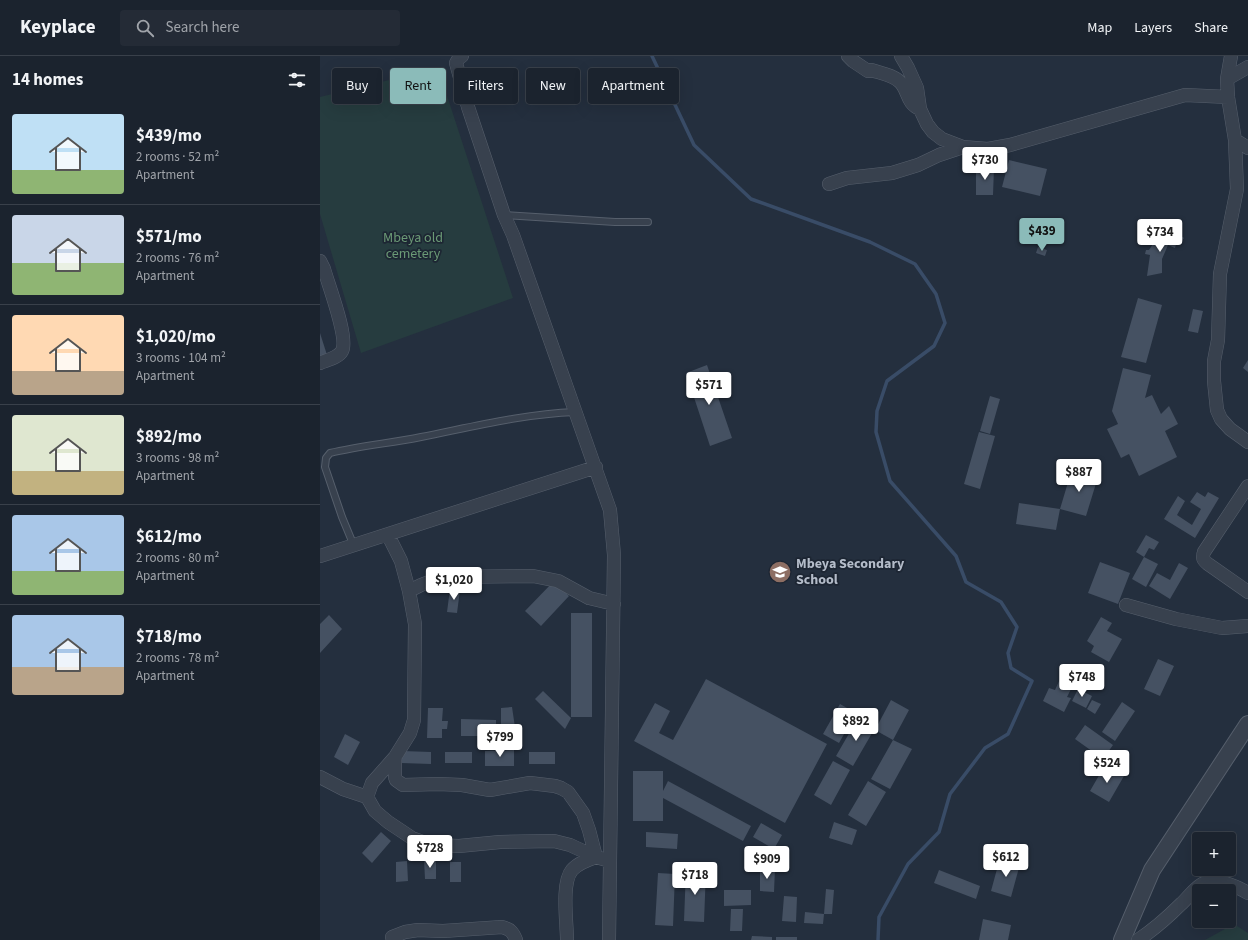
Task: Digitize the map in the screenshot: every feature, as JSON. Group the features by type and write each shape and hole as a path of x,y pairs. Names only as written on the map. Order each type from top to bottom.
{"street":[{"path":"848,56 868,71 871,70 893,77 900,82 912,104 920,108"},
{"path":"901,56 917,88 920,108 927,124 933,132 942,139 964,147 988,149 1010,145 1185,95 1228,97"},
{"path":"1231,56 1227,80 1228,97 1235,140 1237,189 1220,274 1218,340 1214,361 1214,381 1217,410 1221,419 1248,442"},
{"path":"458,57 456,63 468,107 504,215 514,235 610,510 614,555 610,940"},
{"path":"1227,80 1248,67"},
{"path":"1235,140 1248,148"},
{"path":"829,184 847,178 898,171 964,147"},
{"path":"320,261 324,269 343,331 342,351 338,356 320,363"},
{"path":"320,556 596,467"},
{"path":"1248,486 1202,557 1208,564 1248,592"},
{"path":"367,797 372,783 395,757 410,733 414,720 415,624 410,591 400,561 388,535"},
{"path":"410,591 442,577 533,576 558,581 589,598 614,604"},
{"path":"1126,605 1170,617 1222,628 1248,626"},
{"path":"1122,940 1152,870 1248,724"},
{"path":"395,757 394,777 404,785 462,785 490,790 530,783 562,788 568,792 583,813 596,857"},
{"path":"320,777 343,789 367,797 375,811 388,822 412,838 431,845 459,846 500,842 554,841 570,845 596,857 610,861"},
{"path":"567,940 565,892 568,876 576,866 596,857"},
{"path":"1138,940 1181,904 1202,883 1218,881 1234,885 1248,893"},
{"path":"392,936 418,930 443,931 502,927 509,929 514,934 516,940"}],"lane":[{"path":"504,215 615,222 648,222"},
{"path":"354,546 342,517 325,467 326,458 330,453 527,417 551,413 575,412"}],"green space":[{"name":"Mbeya old cemetery","path":"390,80 390,104 446,104 446,93 513,298 361,353 320,214 320,97 332,94 332,104 382,104 382,82"},
{"path":"1236,925 1248,933 1248,940 1205,940 1227,928 1236,928"}],"building":[{"path":"1009,160 1047,169 1040,196 1002,187"},
{"path":"976,168 994,168 993,195 976,195"},
{"path":"1177,233 1184,238 1180,243 1177,241 1175,248 1168,245 1162,259 1162,273 1147,276 1150,255 1145,254 1146,250 1149,250 1158,236 1165,241 1168,235 1173,238"},
{"path":"1038,247 1047,250 1045,256 1036,253"},
{"path":"1138,298 1162,305 1146,363 1121,357"},
{"path":"1193,309 1203,311 1198,333 1188,331"},
{"path":"320,333 327,355 320,357"},
{"path":"1248,360 1248,372 1243,368"},
{"path":"707,365 732,438 710,446 686,373"},
{"path":"1123,368 1151,375 1145,398 1152,395 1161,414 1169,406 1178,424 1165,431 1177,457 1139,476 1129,454 1121,458 1107,429 1118,424 1112,411"},
{"path":"990,396 1000,399 990,434 980,431"},
{"path":"979,432 995,436 980,489 964,484"},
{"path":"1072,469 1098,477 1086,516 1060,509"},
{"path":"1197,492 1205,497 1208,492 1219,498 1195,538 1164,519 1178,496 1185,501 1177,515 1192,525 1201,509 1190,502"},
{"path":"1019,503 1060,509 1056,530 1016,524"},
{"path":"1146,535 1159,542 1154,550 1149,548 1144,557 1136,552"},
{"path":"1144,557 1158,564 1146,587 1132,579"},
{"path":"1100,562 1130,573 1118,604 1088,593"},
{"path":"1179,563 1188,568 1170,599 1149,586 1157,573 1170,580"},
{"path":"554,581 569,596 541,626 525,611"},
{"path":"450,589 460,590 457,613 447,612"},
{"path":"571,613 592,613 592,717 571,717"},
{"path":"329,615 342,629 320,653 320,624"},
{"path":"1101,617 1112,623 1107,631 1122,639 1109,662 1091,652 1094,646 1087,641"},
{"path":"1158,659 1174,666 1160,696 1144,689"},
{"path":"706,679 827,744 785,823 634,741 655,703 670,711 659,733 673,740"},
{"path":"1060,679 1073,685 1067,697 1071,698 1064,712 1043,701 1049,688 1055,690"},
{"path":"1078,689 1092,696 1086,708 1072,701"},
{"path":"543,691 571,718 565,729 535,699"},
{"path":"891,700 909,710 893,740 875,730"},
{"path":"1092,700 1101,704 1095,714 1087,709"},
{"path":"1122,702 1135,711 1115,741 1102,732"},
{"path":"840,704 856,713 839,743 823,734"},
{"path":"512,707 517,741 501,741 501,708"},
{"path":"428,708 443,708 442,721 448,721 447,729 442,729 442,738 427,738"},
{"path":"858,718 875,728 853,766 836,756"},
{"path":"461,719 496,720 496,736 461,736"},
{"path":"1085,725 1113,745 1103,759 1075,739"},
{"path":"345,734 360,742 348,765 334,757"},
{"path":"893,740 912,749 890,789 871,779"},
{"path":"514,750 514,766 485,766 485,751"},
{"path":"402,751 431,752 431,764 401,763"},
{"path":"445,752 472,752 472,763 445,763"},
{"path":"529,752 555,752 555,764 529,764"},
{"path":"833,761 850,770 831,805 814,795"},
{"path":"1105,765 1124,776 1109,802 1090,791"},
{"path":"633,771 663,771 663,791 668,781 751,826 743,841 663,798 663,821 633,821"},
{"path":"868,781 886,792 866,826 848,815"},
{"path":"834,822 857,830 852,845 829,838"},
{"path":"761,823 782,835 774,849 753,837"},
{"path":"381,832 391,841 372,863 362,853"},
{"path":"646,832 678,834 677,849 646,847"},
{"path":"1000,858 1020,864 1011,897 991,891"},
{"path":"424,859 436,859 436,879 425,879"},
{"path":"407,861 408,881 396,882 396,862"},
{"path":"450,862 461,862 461,882 450,882"},
{"path":"760,868 775,868 774,892 760,891"},
{"path":"686,869 706,870 704,922 684,921"},
{"path":"939,870 980,886 976,899 934,883"},
{"path":"658,873 675,874 673,926 655,925"},
{"path":"826,889 834,890 832,914 824,914"},
{"path":"724,890 751,890 751,905 724,906"},
{"path":"784,896 797,897 796,922 782,921"},
{"path":"731,909 743,909 742,931 730,931"},
{"path":"805,912 824,914 823,924 804,923"},
{"path":"983,919 1011,925 1008,940 979,940"},
{"path":"752,936 772,937 772,940 751,940"},
{"path":"776,937 797,937 797,940 776,940"}],"waterway":[{"path":"652,56 694,145 751,199 870,242 915,264 936,294 945,323 934,346 887,381 877,411 876,432 890,481 956,556 966,582 1001,602 1017,627 1008,653 1011,668 1032,681 1008,734 985,748 950,794 939,832 908,864 879,917 878,940"}],"place":[{"name":"Mbeya Secondary School","path":"780,572"}]}
